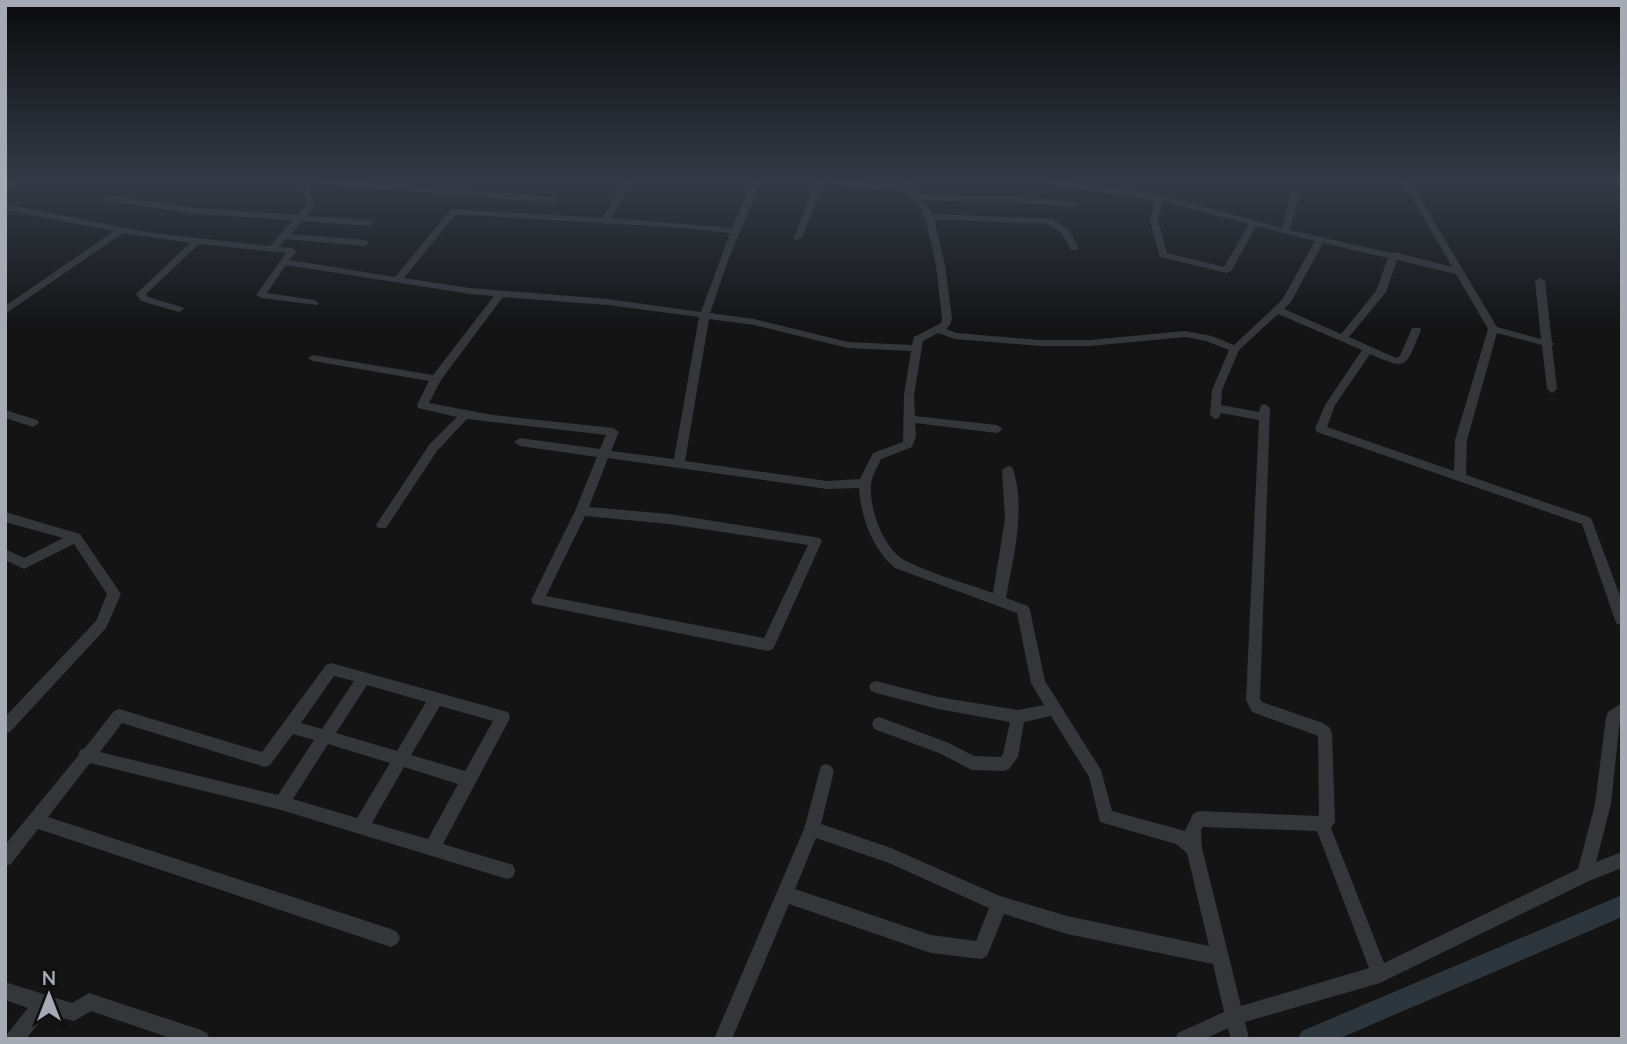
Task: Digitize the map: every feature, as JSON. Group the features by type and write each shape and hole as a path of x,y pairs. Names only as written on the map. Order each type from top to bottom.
{"street":[{"path":"5,311 121,231"},
{"path":"127,231 292,251 261,295 314,303"},
{"path":"272,249 289,231"},
{"path":"397,280 438,231"},
{"path":"679,463 704,317 735,231 732,231"},
{"path":"798,238 801,231"},
{"path":"932,231 939,254 947,319 945,325 920,337 909,395 908,444 877,456 865,483 867,508 891,559 1023,610 1038,683 1078,742 1096,775 1106,817 1180,836 1194,848"},
{"path":"1065,231 1074,248"},
{"path":"1157,231 1163,255 1227,270 1250,231"},
{"path":"1289,231 1460,272"},
{"path":"1436,231 1493,329 1549,344"},
{"path":"284,236 365,243"},
{"path":"1237,1031 1194,848 1193,829 1199,819 1322,824 1327,822 1325,733 1318,728 1257,707 1253,700 1265,412 1215,412 1217,390 1235,349 1286,302 1321,239"},
{"path":"178,309 144,299 141,294 197,241"},
{"path":"1342,339 1381,292 1394,255"},
{"path":"283,262 397,280 501,293 608,302 754,322 848,345 916,348"},
{"path":"1540,281 1552,389"},
{"path":"501,293 436,379 422,405 463,417 564,424 613,432 581,511 538,600 768,645 816,541 669,519 581,511"},
{"path":"1277,310 1397,362 1404,358 1416,330"},
{"path":"938,329 955,336 1040,343 1090,343 1185,334 1208,338 1235,349"},
{"path":"1460,477 1461,440 1493,329"},
{"path":"1367,350 1330,405 1321,429 1587,521 1622,620"},
{"path":"313,358 436,379"},
{"path":"5,414 33,423"},
{"path":"382,525 433,448 463,417"},
{"path":"910,419 997,429"},
{"path":"520,442 827,485 865,483"},
{"path":"999,599 1012,531 1012,490 1008,470"},
{"path":"5,517 76,537 114,594 101,624 5,727"},
{"path":"5,554 24,564 76,537"},
{"path":"5,858 119,716 265,760 331,669 503,717 431,849"},
{"path":"281,803 363,679"},
{"path":"876,687 938,703 1018,717 1054,709"},
{"path":"360,828 436,699"},
{"path":"1585,874 1603,804 1613,718 1622,709"},
{"path":"879,724 944,748 972,763 1004,764 1010,757 1018,717"},
{"path":"289,726 470,780"},
{"path":"85,755 281,803 507,871"},
{"path":"723,1039 811,829 825,771"},
{"path":"35,820 391,938"},
{"path":"1322,824 1380,974"},
{"path":"811,829 891,856 999,904 1067,925 1219,957"},
{"path":"1184,1039 1237,1031 1380,974 1585,874 1622,860"},
{"path":"785,894 931,944 981,950 999,904"},
{"path":"5,991 74,1012 89,1002 201,1039"},
{"path":"14,1039 43,1004"}],"waterway":[{"path":"1310,1039 1622,906"}]}
